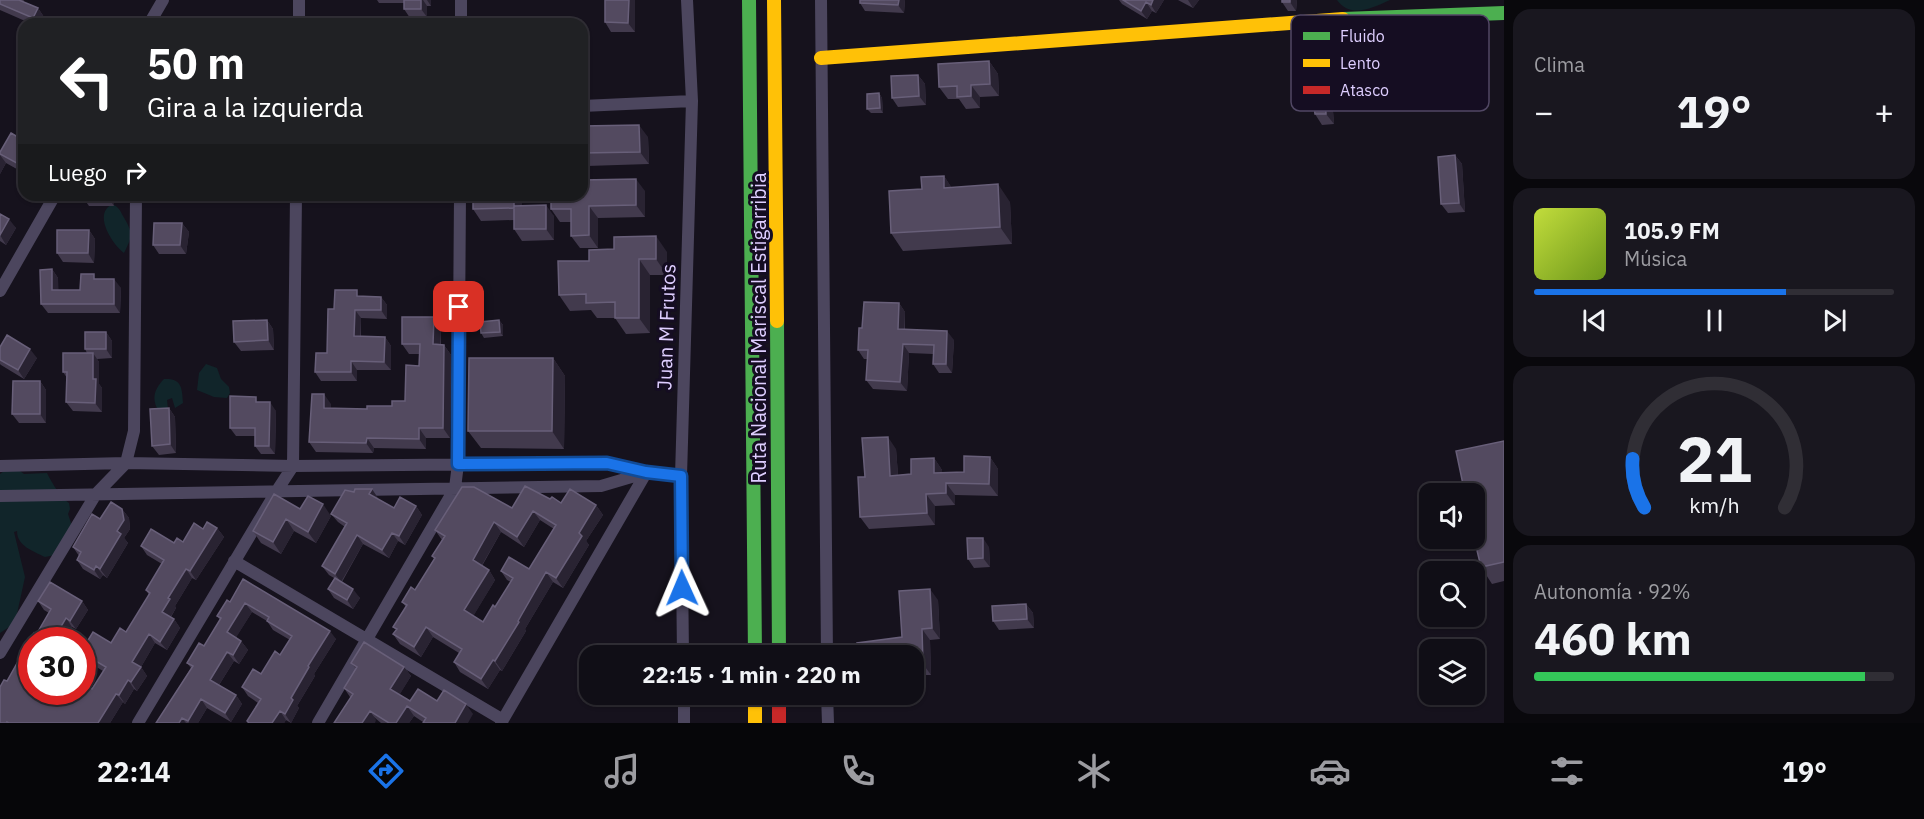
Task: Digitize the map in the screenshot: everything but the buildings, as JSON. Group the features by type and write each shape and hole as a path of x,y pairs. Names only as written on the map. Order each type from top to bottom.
{"main road":[{"name":"Ruta Nacional Mariscal Estigarribia","path":"748,0 755,645"},
{"name":"Ruta Nacional Mariscal Estigarribia","path":"774,0 779,645"},
{"path":"1475,15 1504,14"},
{"path":"821,58 1291,23"},
{"path":"755,705 755,723"},
{"path":"779,705 779,723"}],"street":[{"path":"152,18 163,0"},
{"path":"299,0 299,18"},
{"path":"461,0 461,18"},
{"name":"Juan M Frutos","path":"683,645 681,476 692,101 687,0"},
{"path":"821,0 827,645"},
{"path":"588,106 692,101"},
{"path":"0,291 52,201"},
{"path":"0,653 96,494 126,463 134,431 136,201"},
{"path":"138,723 293,466 296,201"},
{"path":"318,723 454,488 458,464 460,201"},
{"path":"0,466 126,463 293,466 607,463 646,472 681,476"},
{"path":"0,496 601,486 646,472"},
{"path":"234,561 502,722 646,472"},
{"path":"684,705 684,723"},
{"path":"827,705 828,723"}],"green space":[{"path":"1337,0 1390,0 1369,9 1355,10 1343,6"},
{"path":"113,204 120,211 130,230 129,242 124,253 114,243 104,221 107,208"},
{"path":"206,364 217,368 221,379 229,387 230,393 227,398 214,397 197,390 199,373"},
{"path":"164,379 178,382 183,403 175,408 172,398 167,400 168,409 159,411 155,403 155,395"},
{"path":"16,468 24,474 47,473 59,494 69,503 68,514 72,526 55,555 45,557 26,547 20,541 17,531 14,532 25,577 15,623 0,633 0,474"}],"traffic: fast":[{"path":"749,0 755,645"},
{"path":"1450,15 1504,13"},
{"path":"777,321 779,645"}],"traffic: slow":[{"path":"774,0 777,321"},
{"path":"821,58 1291,23"},
{"path":"755,705 755,723"}],"traffic: jam":[{"path":"779,705 779,723"}],"route":[{"path":"459,307 458,464 607,463 646,472 681,476 682,588"}]}
